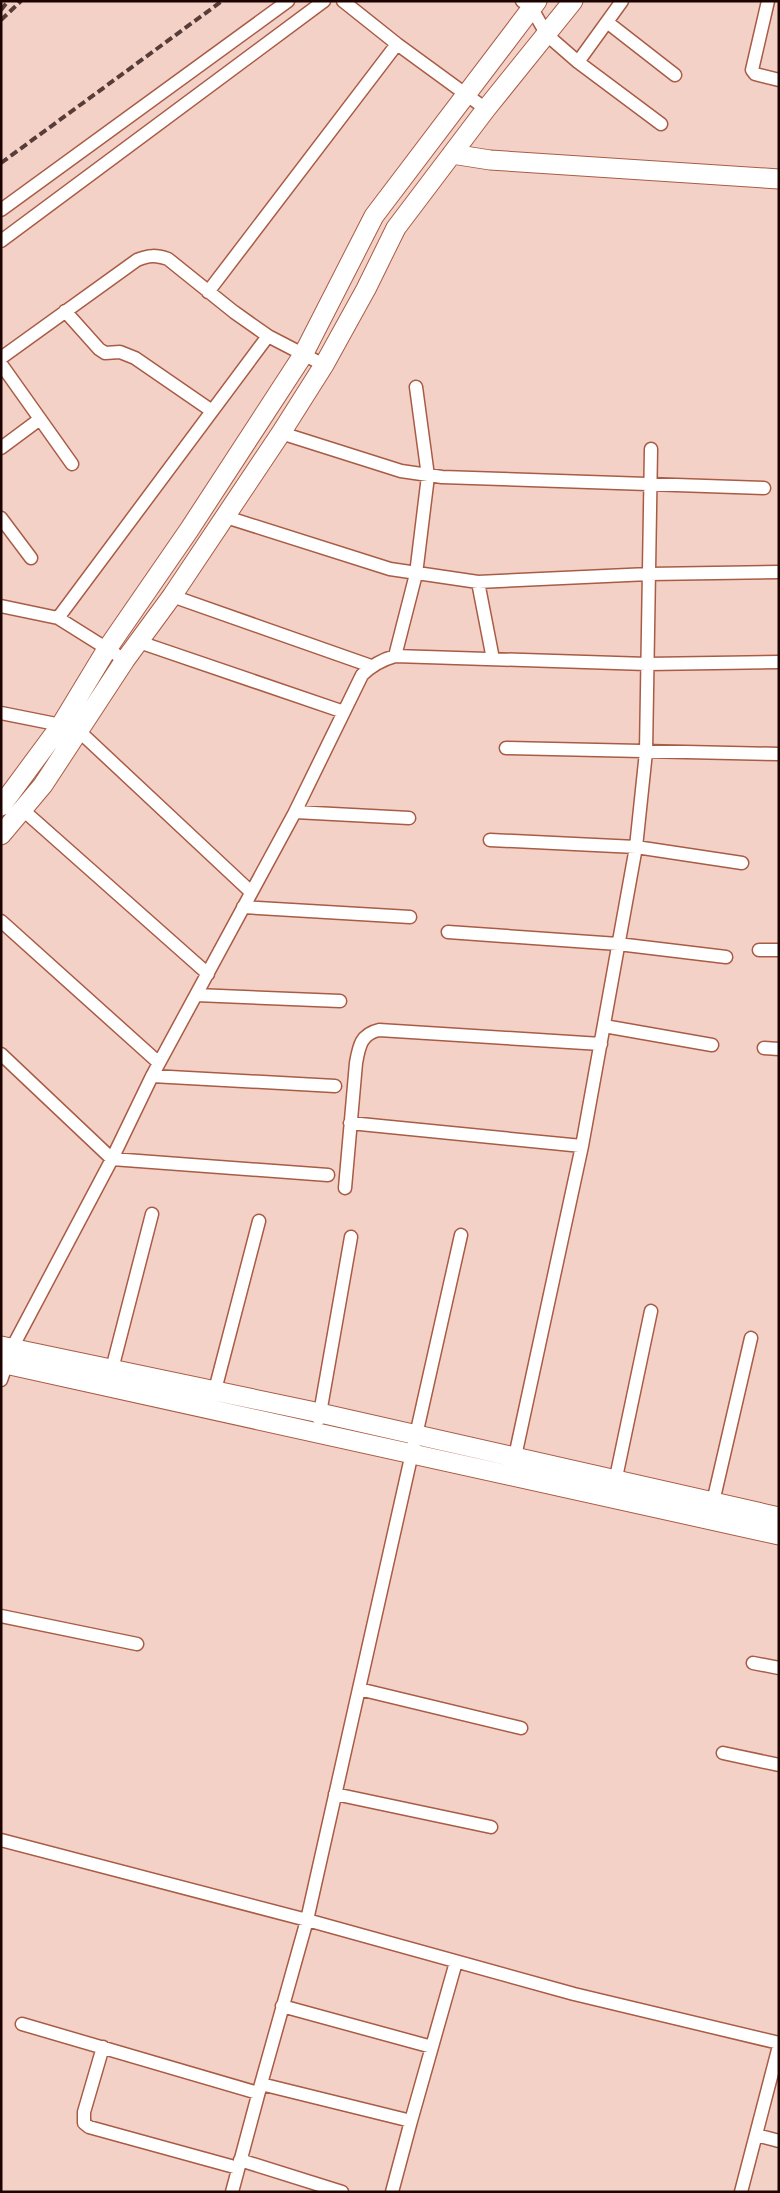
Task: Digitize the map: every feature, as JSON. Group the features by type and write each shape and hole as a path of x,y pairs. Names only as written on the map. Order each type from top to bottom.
{"street":[{"path":"1,210 288,1"},
{"path":"1,241 324,1"},
{"path":"344,1 398,44 486,109"},
{"path":"1,835 43,785 80,732 125,660 172,596 281,433 324,365 366,289 396,228 486,109 573,1"},
{"path":"578,62 622,1"},
{"path":"768,1 752,70 755,74 779,80"},
{"path":"1,806 61,726 107,648 189,530 303,355 374,216 466,93 530,3 546,35 578,62 661,124"},
{"path":"607,22 675,75"},
{"path":"208,292 398,44"},
{"path":"452,154 490,160 779,178"},
{"path":"1,358 137,260 148,255 168,259 208,292 268,336 324,365"},
{"path":"65,311 99,349 105,352 120,352 135,358 212,411"},
{"path":"58,618 268,336"},
{"path":"1,364 72,464"},
{"path":"395,656 416,574 428,476 416,387"},
{"path":"1,448 40,419"},
{"path":"281,433 401,471 428,476 764,488"},
{"path":"514,1466 582,1146 636,848 646,752 651,449"},
{"path":"226,517 390,569 478,582 649,574 779,572"},
{"path":"1,518 31,558"},
{"path":"478,582 493,660"},
{"path":"172,596 371,666"},
{"path":"1,606 58,618 125,660"},
{"path":"139,642 344,712"},
{"path":"4,1360 112,1158 152,1076 294,812 362,675 371,666 395,656 647,664 779,662"},
{"path":"1,713 61,726"},
{"path":"80,732 251,892"},
{"path":"506,748 779,754"},
{"path":"23,810 208,974"},
{"path":"294,812 409,818"},
{"path":"490,840 636,848 742,863"},
{"path":"243,907 410,918"},
{"path":"1,920 159,1063"},
{"path":"448,932 618,944 726,957"},
{"path":"759,950 779,950"},
{"path":"196,995 340,1001"},
{"path":"604,1026 712,1045"},
{"path":"345,1188 358,1047 364,1036 369,1032 379,1030 601,1044"},
{"path":"764,1048 779,1049"},
{"path":"1,1054 112,1158 328,1175"},
{"path":"152,1076 335,1086"},
{"path":"350,1123 582,1146"},
{"path":"112,1369 152,1214"},
{"path":"215,1390 259,1220"},
{"path":"232,2192 259,2088 307,1920 461,1235"},
{"path":"318,1422 352,1237"},
{"path":"613,1489 651,1311"},
{"path":"713,1502 751,1338"},
{"path":"4,1360 112,1369 215,1390 318,1422"},
{"path":"4,1360 318,1422 514,1466 613,1489 779,1535"},
{"path":"613,1489 713,1502 779,1517"},
{"path":"1,1616 137,1644"},
{"path":"753,1663 779,1668"},
{"path":"359,1689 521,1728"},
{"path":"723,1753 779,1765"},
{"path":"335,1794 491,1827"},
{"path":"1,1840 307,1920 584,1996 779,2045 741,2192"},
{"path":"392,2192 456,1962"},
{"path":"282,2006 432,2047"},
{"path":"22,2024 259,2088 411,2121"},
{"path":"103,2047 84,2112 84,2123 89,2126 342,2192"},
{"path":"756,2134 779,2141"}],"railway":[{"path":"1,10 8,1"},
{"path":"1,20 21,1"},
{"path":"1,163 222,1"}]}
